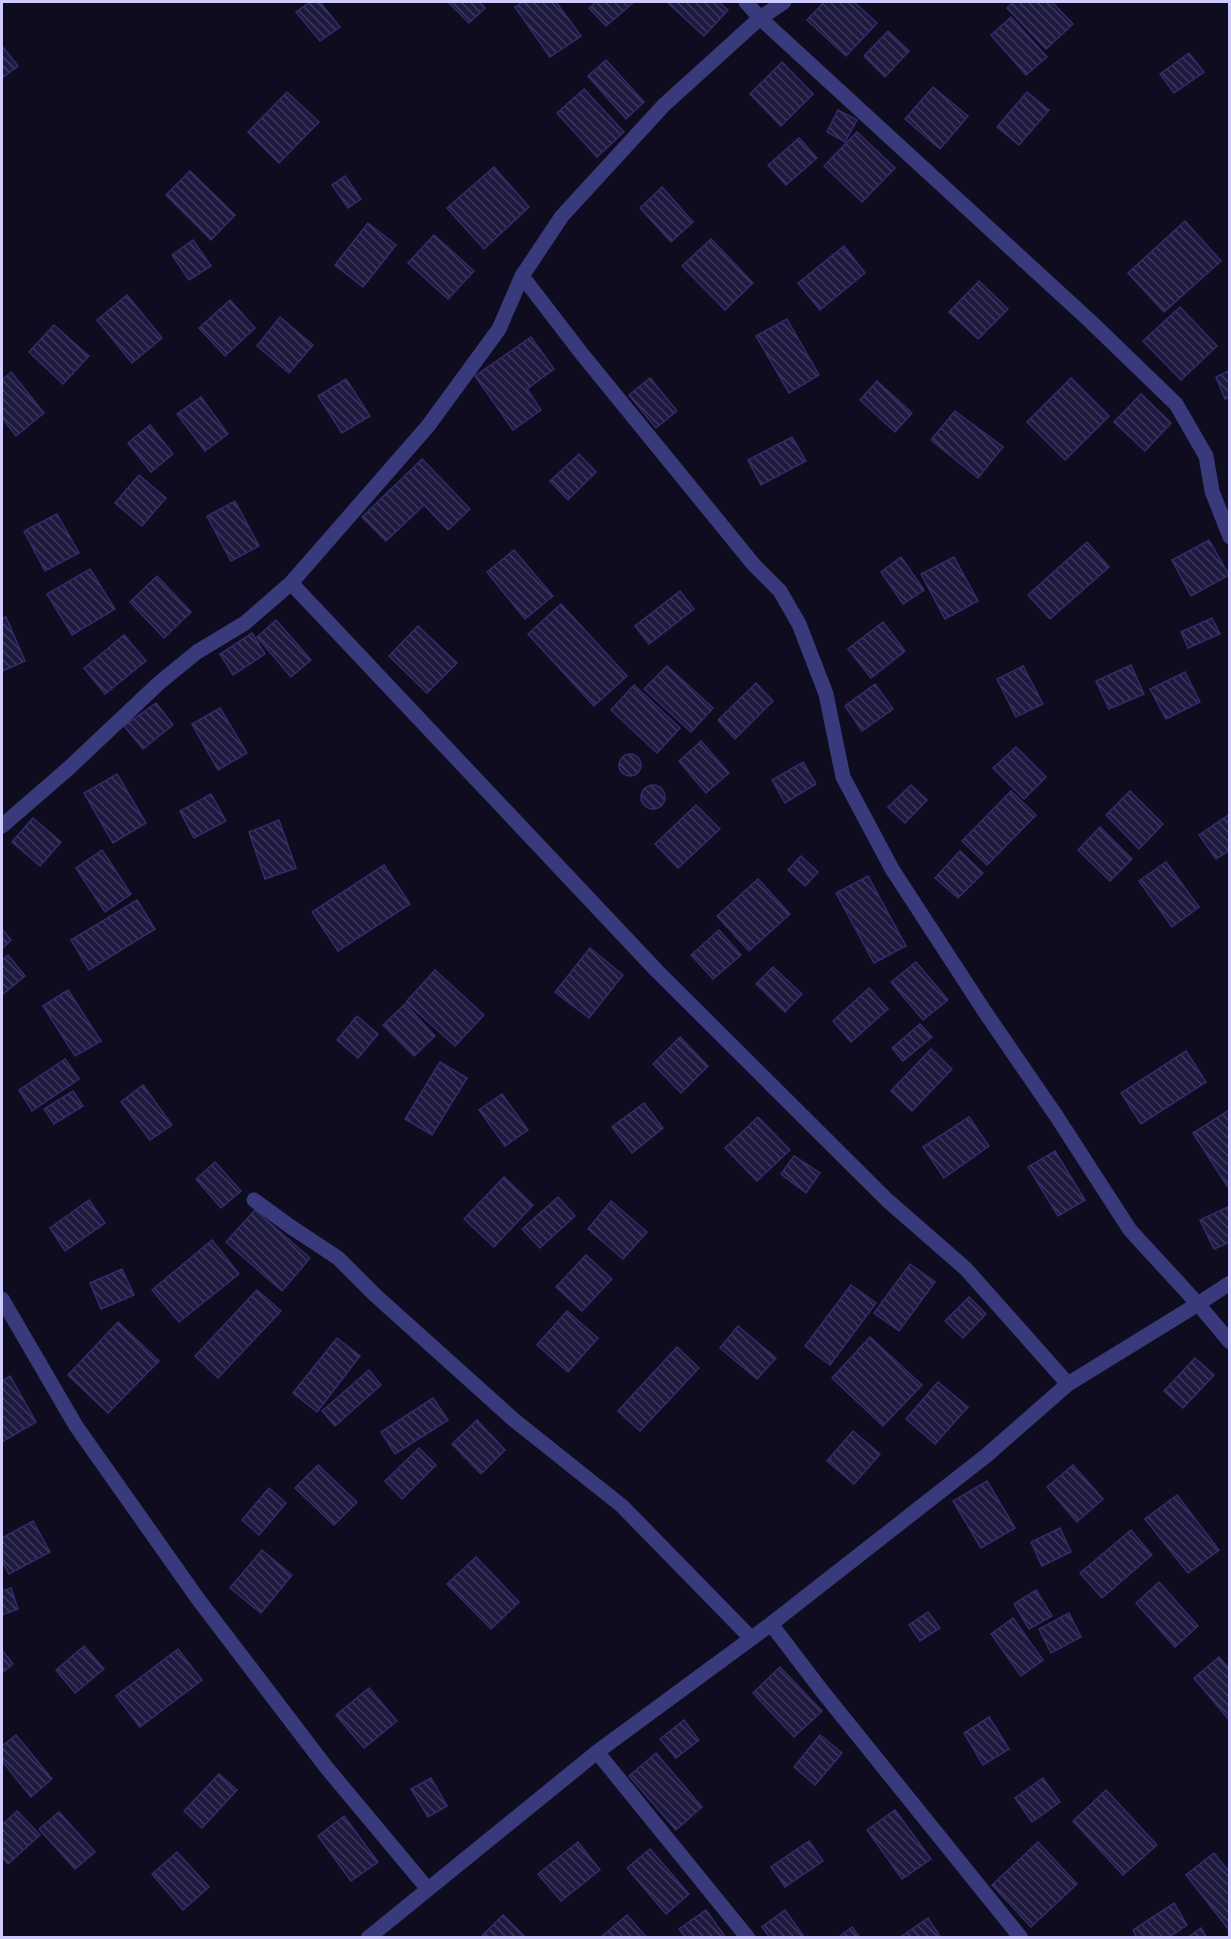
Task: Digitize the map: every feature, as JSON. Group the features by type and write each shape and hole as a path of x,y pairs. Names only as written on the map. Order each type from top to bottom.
{"street":[{"path":"746,2 760,18 1090,321 1176,404 1206,456 1212,491 1230,537"},
{"path":"2,826 70,767 159,683 197,652 245,623 291,583 428,426 499,328 522,276 562,216 657,112 760,18 784,2"},
{"path":"522,276 582,354 754,565 780,591 799,624 826,694 843,777 892,869 1130,1230 1230,1342"},
{"path":"291,583 657,971 887,1200 966,1269 1068,1384"},
{"path":"254,1200 339,1258 375,1295 513,1420 622,1506 751,1638"},
{"path":"368,1938 597,1752 771,1624 987,1455 1068,1384 1230,1283"},
{"path":"2,1299 76,1426 198,1599 326,1767 427,1888"},
{"path":"771,1624 822,1691 1021,1938"},
{"path":"597,1752 748,1938"}],"building":[{"path":"310,2 320,2 340,27 320,41 296,12"},
{"path":"448,2 479,2 485,8 469,23"},
{"path":"523,2 556,2 581,36 550,57 515,7"},
{"path":"596,2 634,2 606,26 589,8"},
{"path":"667,2 719,2 728,10 704,36"},
{"path":"824,2 854,2 877,23 846,56 807,20"},
{"path":"1013,2 1052,2 1073,24 1046,49 1007,8"},
{"path":"1011,17 1047,57 1026,75 991,35"},
{"path":"888,31 909,51 885,77 864,56"},
{"path":"2,46 18,66 2,78"},
{"path":"1189,53 1204,72 1174,93 1160,74"},
{"path":"606,60 644,102 626,119 588,76"},
{"path":"782,62 813,94 781,126 750,94"},
{"path":"933,87 968,116 940,149 905,119"},
{"path":"584,89 624,132 597,157 557,113"},
{"path":"287,92 319,122 279,163 248,132"},
{"path":"1027,92 1049,110 1019,145 997,127"},
{"path":"838,110 857,120 845,142 827,132"},
{"path":"857,132 895,168 862,202 824,166"},
{"path":"799,138 817,158 786,185 768,165"},
{"path":"494,167 529,207 484,249 447,208"},
{"path":"190,171 235,215 211,240 166,195"},
{"path":"345,176 361,199 348,208 332,185"},
{"path":"662,187 693,222 671,242 640,208"},
{"path":"1185,221 1221,261 1164,312 1128,273"},
{"path":"368,223 396,245 363,287 335,265"},
{"path":"434,235 474,271 448,299 408,263"},
{"path":"711,239 753,283 725,310 682,266"},
{"path":"193,240 211,266 189,280 172,255"},
{"path":"844,246 865,273 820,310 798,283"},
{"path":"979,281 1008,309 978,339 949,312"},
{"path":"127,295 162,338 132,363 97,320"},
{"path":"230,300 255,328 225,356 199,328"},
{"path":"1180,307 1217,346 1181,380 1143,341"},
{"path":"280,317 313,345 289,373 257,346"},
{"path":"787,319 819,375 789,393 756,336"},
{"path":"54,325 89,356 63,384 29,352"},
{"path":"531,337 554,369 527,389 541,410 513,430 475,376"},
{"path":"1230,370 1230,397 1225,399 1216,377"},
{"path":"11,372 44,413 16,436 2,418 2,380"},
{"path":"650,378 677,411 656,428 629,395"},
{"path":"1071,378 1109,416 1065,460 1027,422"},
{"path":"346,379 370,416 342,433 318,396"},
{"path":"877,381 912,413 895,432 860,400"},
{"path":"1141,394 1171,423 1145,451 1114,422"},
{"path":"201,397 228,434 205,451 177,414"},
{"path":"955,411 1003,447 978,478 931,440"},
{"path":"150,425 173,454 151,472 128,443"},
{"path":"792,437 806,461 761,485 748,460"},
{"path":"579,454 596,472 568,500 550,481"},
{"path":"422,459 470,509 448,530 424,505 386,541 362,517"},
{"path":"139,475 166,498 142,526 115,503"},
{"path":"235,501 259,546 231,561 207,516"},
{"path":"57,514 79,553 45,571 24,531"},
{"path":"1209,540 1229,575 1191,596 1172,560"},
{"path":"1087,542 1109,567 1050,619 1028,595"},
{"path":"514,550 553,596 525,619 487,572"},
{"path":"901,557 924,590 903,604 881,572"},
{"path":"954,557 978,601 945,619 921,574"},
{"path":"90,569 115,609 72,635 47,594"},
{"path":"157,576 191,612 164,638 130,602"},
{"path":"680,591 694,609 649,644 635,626"},
{"path":"561,604 627,676 594,706 528,634"},
{"path":"6,617 25,661 2,671 2,618"},
{"path":"1212,618 1220,634 1188,648 1181,632"},
{"path":"276,620 311,660 291,677 257,637"},
{"path":"883,622 905,651 871,678 848,649"},
{"path":"418,626 457,663 427,693 389,656"},
{"path":"252,633 265,654 233,675 220,654"},
{"path":"124,635 146,661 105,694 84,668"},
{"path":"1131,665 1144,694 1109,709 1096,681"},
{"path":"667,666 713,708 691,732 644,689"},
{"path":"1023,666 1043,704 1016,717 997,679"},
{"path":"1185,672 1200,702 1166,719 1150,689"},
{"path":"756,683 773,701 735,739 718,720"},
{"path":"875,684 893,709 862,731 845,706"},
{"path":"634,685 680,728 657,753 611,710"},
{"path":"156,703 173,725 143,749 124,726"},
{"path":"220,708 247,753 218,770 192,724"},
{"path":"701,741 729,773 706,793 679,761"},
{"path":"1016,747 1046,777 1024,799 993,768"},
{"path":"630,754 638,757 641,765 638,773 630,776 622,773 619,765 622,757"},
{"path":"803,762 816,784 785,803 772,780"},
{"path":"117,774 146,823 113,843 84,793"},
{"path":"653,785 662,788 665,797 662,806 653,809 644,806 641,797 644,788"},
{"path":"911,785 927,800 905,823 888,807"},
{"path":"1011,791 1036,815 987,865 962,841"},
{"path":"1130,791 1163,824 1139,849 1106,815"},
{"path":"211,794 226,821 194,838 180,811"},
{"path":"696,805 720,829 678,868 655,844"},
{"path":"1230,814 1230,850 1216,859 1199,835"},
{"path":"33,818 61,842 40,866 12,842"},
{"path":"279,820 296,868 265,879 249,832"},
{"path":"1100,827 1132,859 1110,881 1078,850"},
{"path":"102,850 131,894 105,912 76,868"},
{"path":"960,851 983,873 958,898 935,878"},
{"path":"801,856 818,872 805,886 788,870"},
{"path":"1166,862 1199,907 1172,927 1139,881"},
{"path":"384,865 410,904 338,951 312,912"},
{"path":"868,876 906,946 874,963 836,893"},
{"path":"758,879 790,914 749,951 717,916"},
{"path":"137,900 155,929 89,970 71,940"},
{"path":"2,929 11,940 2,949"},
{"path":"719,930 741,955 713,979 691,955"},
{"path":"590,948 623,975 589,1018 555,992"},
{"path":"8,955 25,976 2,995 2,960"},
{"path":"916,962 948,1000 923,1020 891,982"},
{"path":"773,967 802,994 785,1012 756,984"},
{"path":"435,970 484,1015 455,1046 406,1002"},
{"path":"869,988 888,1009 851,1042 833,1021"},
{"path":"68,990 101,1041 75,1056 43,1006"},
{"path":"405,1004 435,1036 414,1056 383,1025"},
{"path":"357,1016 378,1034 358,1058 337,1040"},
{"path":"920,1024 932,1037 903,1061 892,1048"},
{"path":"680,1037 708,1066 681,1093 653,1064"},
{"path":"931,1049 952,1069 912,1111 891,1091"},
{"path":"1186,1051 1206,1082 1141,1124 1121,1093"},
{"path":"65,1059 79,1079 32,1111 19,1090"},
{"path":"440,1062 467,1078 432,1135 405,1119"},
{"path":"143,1085 172,1125 150,1140 121,1102"},
{"path":"73,1091 83,1106 54,1124 44,1109"},
{"path":"502,1094 528,1130 505,1146 479,1110"},
{"path":"644,1103 663,1128 632,1153 612,1127"},
{"path":"1229,1110 1230,1184 1227,1186 1193,1133"},
{"path":"758,1117 790,1150 757,1181 725,1148"},
{"path":"969,1117 989,1146 944,1178 923,1147"},
{"path":"1055,1151 1085,1200 1058,1216 1028,1167"},
{"path":"794,1156 820,1173 806,1193 781,1174"},
{"path":"215,1162 241,1191 221,1208 196,1179"},
{"path":"504,1177 533,1205 494,1247 464,1219"},
{"path":"558,1197 575,1216 540,1248 522,1229"},
{"path":"89,1200 105,1223 65,1251 50,1228"},
{"path":"611,1201 647,1232 623,1259 588,1229"},
{"path":"1230,1206 1230,1242 1214,1249 1200,1220"},
{"path":"255,1210 310,1258 282,1291 226,1242"},
{"path":"212,1240 239,1274 179,1322 152,1290"},
{"path":"586,1255 612,1279 582,1311 556,1287"},
{"path":"910,1264 935,1282 899,1331 874,1313"},
{"path":"122,1269 134,1295 101,1309 90,1283"},
{"path":"851,1285 876,1303 830,1365 805,1346"},
{"path":"257,1290 281,1311 218,1378 195,1356"},
{"path":"969,1297 986,1314 963,1338 945,1321"},
{"path":"567,1311 598,1338 568,1372 537,1345"},
{"path":"118,1322 159,1361 108,1413 68,1375"},
{"path":"738,1326 776,1358 757,1379 720,1348"},
{"path":"870,1337 922,1385 883,1426 832,1378"},
{"path":"337,1338 360,1356 317,1412 293,1393"},
{"path":"677,1347 699,1368 640,1431 618,1411"},
{"path":"1195,1358 1214,1375 1183,1408 1164,1391"},
{"path":"369,1370 381,1385 335,1426 322,1411"},
{"path":"10,1376 36,1422 2,1442 2,1381"},
{"path":"938,1382 968,1407 935,1444 906,1419"},
{"path":"433,1398 448,1420 395,1454 381,1432"},
{"path":"477,1420 505,1450 481,1474 452,1444"},
{"path":"853,1431 880,1454 854,1484 827,1461"},
{"path":"419,1448 436,1465 402,1499 385,1481"},
{"path":"318,1465 357,1502 334,1525 295,1488"},
{"path":"1073,1465 1103,1499 1077,1522 1047,1487"},
{"path":"987,1481 1015,1528 981,1548 953,1501"},
{"path":"269,1488 286,1503 259,1535 242,1520"},
{"path":"1177,1495 1219,1550 1188,1573 1145,1519"},
{"path":"33,1521 50,1552 9,1574 2,1561 2,1538"},
{"path":"1060,1528 1071,1552 1042,1566 1031,1542"},
{"path":"1131,1530 1152,1555 1102,1598 1080,1573"},
{"path":"262,1550 292,1575 261,1613 230,1588"},
{"path":"476,1557 519,1602 491,1629 447,1584"},
{"path":"1159,1582 1198,1626 1175,1647 1136,1603"},
{"path":"11,1588 18,1609 2,1615 2,1591"},
{"path":"1036,1590 1052,1616 1029,1629 1014,1604"},
{"path":"928,1612 940,1628 920,1641 909,1625"},
{"path":"1069,1613 1081,1637 1051,1653 1039,1629"},
{"path":"1013,1618 1043,1660 1021,1676 991,1634"},
{"path":"84,1646 104,1669 75,1693 56,1670"},
{"path":"178,1649 202,1680 140,1727 116,1696"},
{"path":"2,1650 13,1664 2,1673"},
{"path":"1219,1657 1230,1670 1230,1721 1194,1678"},
{"path":"780,1667 822,1711 794,1737 753,1693"},
{"path":"369,1688 397,1721 364,1748 336,1715"},
{"path":"989,1717 1009,1749 983,1765 964,1733"},
{"path":"684,1720 699,1740 676,1758 660,1739"},
{"path":"16,1735 52,1779 31,1797 2,1761 2,1746"},
{"path":"820,1735 842,1753 815,1785 794,1767"},
{"path":"656,1753 702,1807 676,1830 629,1776"},
{"path":"219,1774 237,1790 202,1828 184,1811"},
{"path":"431,1778 447,1806 428,1817 411,1789"},
{"path":"1043,1778 1060,1802 1032,1822 1015,1798"},
{"path":"1106,1790 1157,1845 1123,1875 1073,1821"},
{"path":"895,1810 931,1859 902,1879 867,1830"},
{"path":"17,1811 40,1835 8,1864 2,1857 2,1825"},
{"path":"59,1812 95,1852 75,1869 39,1829"},
{"path":"344,1816 378,1862 351,1881 318,1836"},
{"path":"809,1841 823,1861 785,1887 771,1867"},
{"path":"578,1842 600,1870 561,1901 538,1874"},
{"path":"1038,1842 1077,1884 1031,1927 992,1885"},
{"path":"650,1849 689,1894 666,1914 627,1868"},
{"path":"177,1852 209,1887 183,1910 152,1874"},
{"path":"1214,1853 1230,1873 1230,1931 1186,1875"},
{"path":"1174,1903 1187,1925 1168,1938 1137,1938 1133,1930"},
{"path":"706,1910 726,1938 686,1938 679,1929"},
{"path":"785,1910 805,1938 770,1938 762,1927"},
{"path":"503,1915 526,1938 483,1938 482,1936"},
{"path":"627,1915 647,1938 600,1938"},
{"path":"928,1918 941,1938 899,1938"},
{"path":"852,1927 860,1938 838,1938"},
{"path":"1201,1928 1207,1938 1187,1938"}]}
